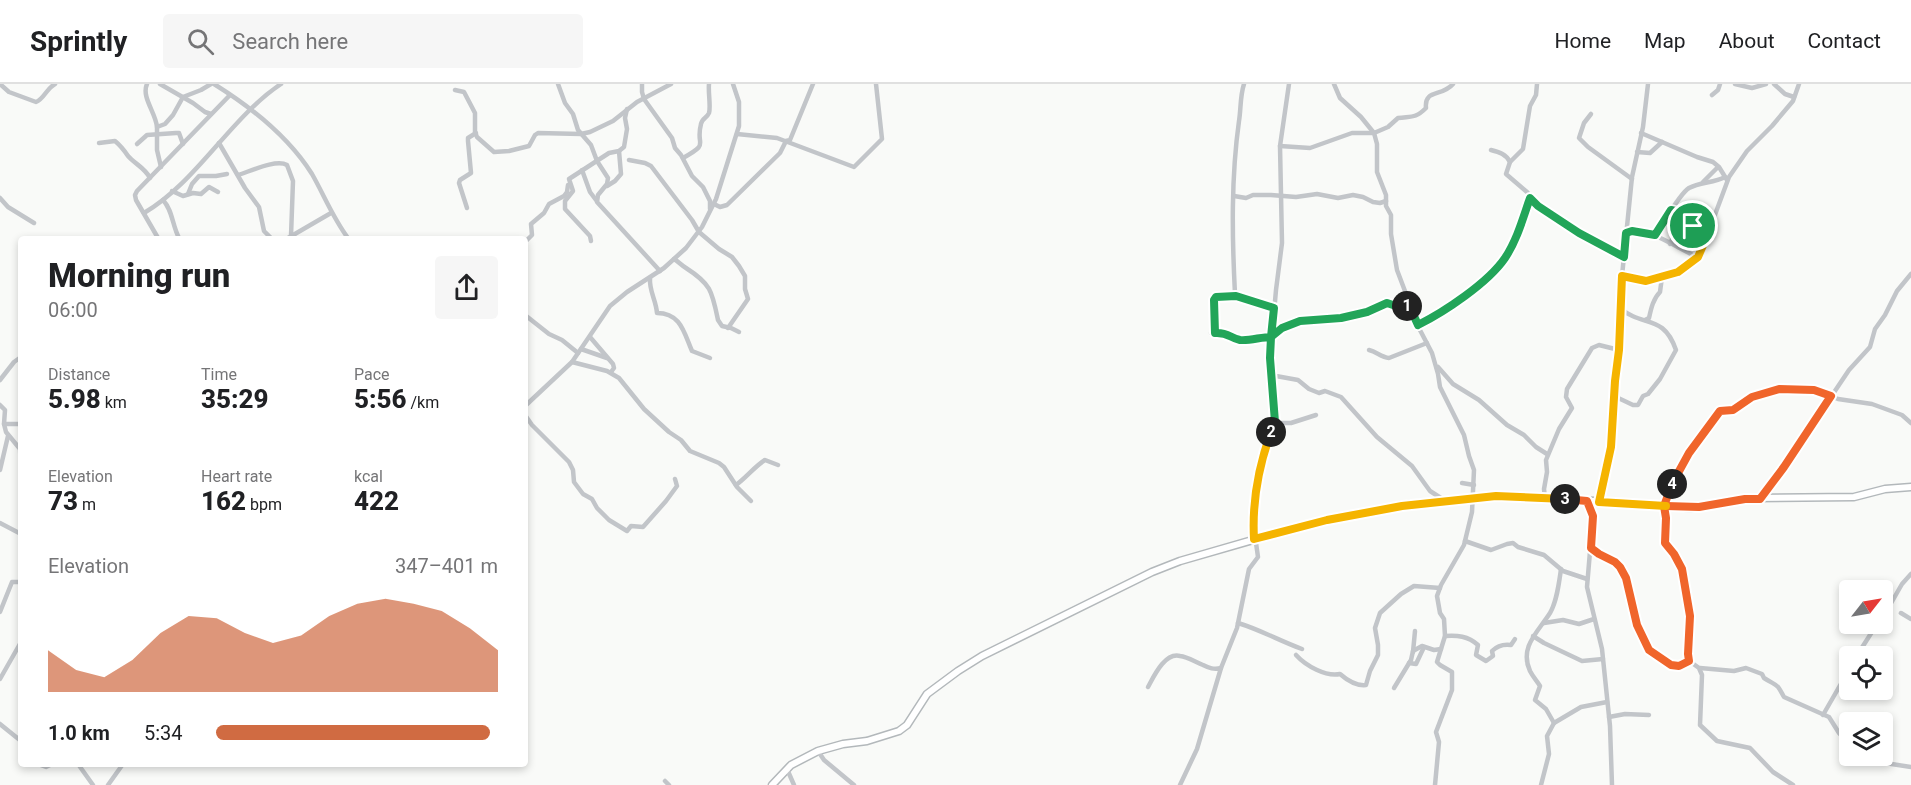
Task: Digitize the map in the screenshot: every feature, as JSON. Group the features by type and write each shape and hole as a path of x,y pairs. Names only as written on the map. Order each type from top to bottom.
{"main road":[{"path":"772,785 787,769 822,750 867,741 899,731 907,725 927,694 982,656 1152,572 1180,561 1254,539 1327,520 1391,507 1482,497 1545,498 1699,507 1745,499 1854,497 1879,490 1911,487"}],"street":[{"path":"0,84 9,92 36,102 49,87 55,84"},
{"path":"147,84 145,91 157,121 157,150 161,167"},
{"path":"160,84 211,114"},
{"path":"157,127 165,124 173,115 183,97 212,84 250,109 274,129 300,158 347,236"},
{"path":"144,213 163,200 250,109 282,84"},
{"path":"558,84 573,114 575,125 591,145 597,161 608,178 597,201"},
{"path":"642,84 644,99 671,136 675,148 692,176 702,185 710,199 710,213"},
{"path":"658,84 659,91"},
{"path":"455,90 463,92 469,99 475,114 476,134 494,152 529,147 538,133 581,134 593,131 671,84"},
{"path":"683,158 694,152 701,144 701,123 709,111 709,84"},
{"path":"528,403 572,362 610,306 660,271 686,248 699,232 714,204 740,122 737,93 733,84"},
{"path":"714,204 723,207 730,202 780,153 786,141 790,140 793,135 813,84"},
{"path":"736,134 774,137 855,167 882,139 876,84"},
{"path":"1236,296 1233,260 1236,139 1244,84"},
{"path":"1180,785 1197,750 1221,668 1238,623 1249,569 1257,557 1254,521 1260,466 1274,423 1271,337 1282,243 1280,146 1289,84"},
{"path":"1334,84 1340,98 1374,132 1377,144 1377,172 1391,215 1391,234 1397,270 1409,305 1435,364 1440,387 1464,435 1474,470 1472,509 1465,541 1437,597 1440,613 1444,619 1445,636 1437,662 1453,673 1453,688 1436,732 1439,742 1435,785"},
{"path":"1280,146 1310,148 1352,133 1374,132 1388,127 1398,118 1411,118 1421,113 1426,108 1427,97 1447,90 1453,84"},
{"path":"1537,84 1536,95 1530,106 1523,149 1509,162 1506,174 1527,192 1538,206 1579,233 1624,257"},
{"path":"1599,502 1611,447 1626,233 1632,179 1648,84"},
{"path":"1712,95 1718,90 1720,84"},
{"path":"1736,84 1752,88 1766,84"},
{"path":"1774,84 1785,94 1794,97"},
{"path":"1622,276 1646,281 1662,277 1680,271 1698,257 1714,219 1726,178 1747,151 1779,118 1794,97 1798,85"},
{"path":"158,236 135,195 230,95"},
{"path":"528,239 532,235 533,222 544,213 548,205 567,192 570,177 624,147 627,129 625,118 628,109"},
{"path":"1591,114 1584,123 1579,138 1632,179"},
{"path":"137,144 147,135 179,133 183,144"},
{"path":"1641,133 1713,162 1726,178"},
{"path":"467,208 459,183 471,173 468,139 476,134"},
{"path":"99,143 115,141 150,178"},
{"path":"1636,152 1650,153 1662,142"},
{"path":"219,143 259,207 267,236"},
{"path":"604,188 621,174 619,150"},
{"path":"1491,150 1504,155 1509,162"},
{"path":"629,160 647,163 653,168 699,232 734,259 746,276 745,289 748,299 728,328"},
{"path":"238,175 274,163 281,162 287,165 293,181 290,236"},
{"path":"1701,184 1718,166"},
{"path":"582,170 597,201 653,266 660,271"},
{"path":"188,194 192,184 199,176 227,174"},
{"path":"1655,235 1686,190 1726,178"},
{"path":"569,183 573,190 565,201 565,209 586,231 591,241"},
{"path":"172,191 183,196 193,192 201,194 209,187 218,192"},
{"path":"1234,196 1246,198 1253,195 1296,197 1317,194 1338,198 1353,195 1363,196 1372,202 1386,201"},
{"path":"0,198 8,207 34,223"},
{"path":"1418,325 1432,319 1461,298 1500,264 1517,234 1530,198"},
{"path":"163,200 171,211 178,236"},
{"path":"1671,211 1714,219"},
{"path":"1670,244 1676,227 1676,217 1671,211"},
{"path":"292,236 331,213"},
{"path":"1687,214 1699,239 1704,243"},
{"path":"1626,233 1632,231 1655,235 1698,257"},
{"path":"1678,247 1699,239"},
{"path":"674,259 693,271 708,285 718,321 722,326 740,332"},
{"path":"1760,499 1852,366 1870,346 1875,329 1900,286 1911,274"},
{"path":"1645,320 1648,318 1656,296 1660,293 1662,277"},
{"path":"650,278 657,313 668,314 678,321 687,336 692,351 710,358"},
{"path":"1274,308 1236,296 1215,298 1213,333 1225,333 1235,339 1244,340 1271,337 1282,328 1300,321 1341,318 1367,312 1387,303 1399,307 1409,305"},
{"path":"1614,396 1638,405 1643,396 1648,394 1660,379 1676,350 1665,330 1658,324 1635,318 1620,308"},
{"path":"528,318 549,335 580,351 610,359"},
{"path":"590,337 610,359 614,367 611,372"},
{"path":"1369,350 1389,358 1427,343"},
{"path":"1545,498 1547,454 1572,408 1566,392 1588,352 1597,345 1619,350"},
{"path":"0,380 18,359"},
{"path":"572,362 611,372 624,382 635,400 664,428 681,440 690,451 722,465 751,501"},
{"path":"1435,364 1453,384 1479,400 1507,425 1524,435 1547,454"},
{"path":"1271,371 1275,375 1298,380 1309,389 1319,393 1325,391 1341,396 1374,435 1412,465 1430,491 1447,502"},
{"path":"1839,733 1831,719 1784,698 1777,685 1766,680 1756,671 1746,668 1734,671 1699,668 1689,661 1689,609 1682,569 1665,543 1664,506 1672,483 1682,465 1720,411 1733,410 1752,397 1779,389 1814,390 1845,400 1878,406 1902,416 1911,423"},
{"path":"0,405 5,410 4,424 8,436 18,447"},
{"path":"1274,423 1294,422 1316,415"},
{"path":"528,419 569,462 573,470 574,482 583,494 592,498 597,507 613,523 627,531 631,526 643,527 651,519 677,485 675,479"},
{"path":"4,424 18,424"},
{"path":"0,470 8,436"},
{"path":"736,485 750,474 754,467 765,460 778,465"},
{"path":"1462,483 1474,485"},
{"path":"1472,509 1482,497"},
{"path":"1587,501 1593,516 1587,579 1588,595 1601,643 1609,717 1612,785"},
{"path":"0,523 18,532"},
{"path":"1465,541 1491,550 1513,543 1518,547 1544,555 1561,569 1587,579"},
{"path":"1591,548 1620,567 1626,578 1637,625 1649,650 1671,665 1679,666 1689,661"},
{"path":"1554,723 1546,709 1535,699 1540,686 1530,671 1526,654 1533,636 1551,611 1558,592 1561,569"},
{"path":"1893,600 1911,574"},
{"path":"0,612 12,582 18,582"},
{"path":"1296,655 1322,672 1340,674 1348,681 1366,686 1378,655 1375,628 1380,613 1414,585 1440,588"},
{"path":"1901,613 1911,619"},
{"path":"1544,623 1563,620 1579,624 1594,619"},
{"path":"1238,623 1271,634 1284,643 1302,649"},
{"path":"1394,688 1409,663 1413,652 1415,631"},
{"path":"1445,636 1459,635 1474,641 1478,645 1476,655 1486,661 1493,656 1494,649 1501,645 1511,645 1515,639"},
{"path":"1533,636 1582,661 1603,659"},
{"path":"0,679 18,647"},
{"path":"1413,652 1424,647 1434,650 1441,649"},
{"path":"1409,663 1416,664 1424,647"},
{"path":"1148,687 1166,660 1173,655 1182,656 1211,669 1221,668"},
{"path":"1699,668 1702,675 1700,725 1717,741 1750,748 1773,772 1793,785"},
{"path":"1823,715 1839,687"},
{"path":"1541,785 1549,754 1547,736 1554,723 1581,707 1607,702"},
{"path":"1609,717 1625,714 1649,715"},
{"path":"0,724 18,739"},
{"path":"822,750 822,758 854,785"},
{"path":"1893,764 1911,767"},
{"path":"80,767 93,785"},
{"path":"108,785 121,767"},
{"path":"787,769 794,785"}],"route":[{"path":"1693,226 1687,214 1671,210 1655,235 1632,231 1626,233 1624,257 1579,233 1538,206 1530,198 1517,234 1496,269 1453,304 1432,319 1418,325 1409,305 1399,307 1387,303 1367,312 1341,318 1297,321 1282,328 1271,337 1274,308 1236,296 1216,297 1214,300 1215,333 1225,333 1235,339 1244,340 1271,337 1270,358 1275,422 1260,466 1254,539 1327,520 1391,507 1496,496 1587,501 1593,516 1591,548 1620,567 1626,578 1635,620 1647,647 1671,665 1679,666 1689,661 1690,616 1682,569 1665,543 1664,506 1672,483 1689,453 1720,411 1731,411 1752,397 1779,389 1814,390 1831,396 1760,499 1752,498 1691,508 1684,508 1664,506 1630,503 1599,502 1611,447 1622,276 1649,281 1678,272 1691,264 1700,255 1704,243 1698,238 1693,226"}]}
